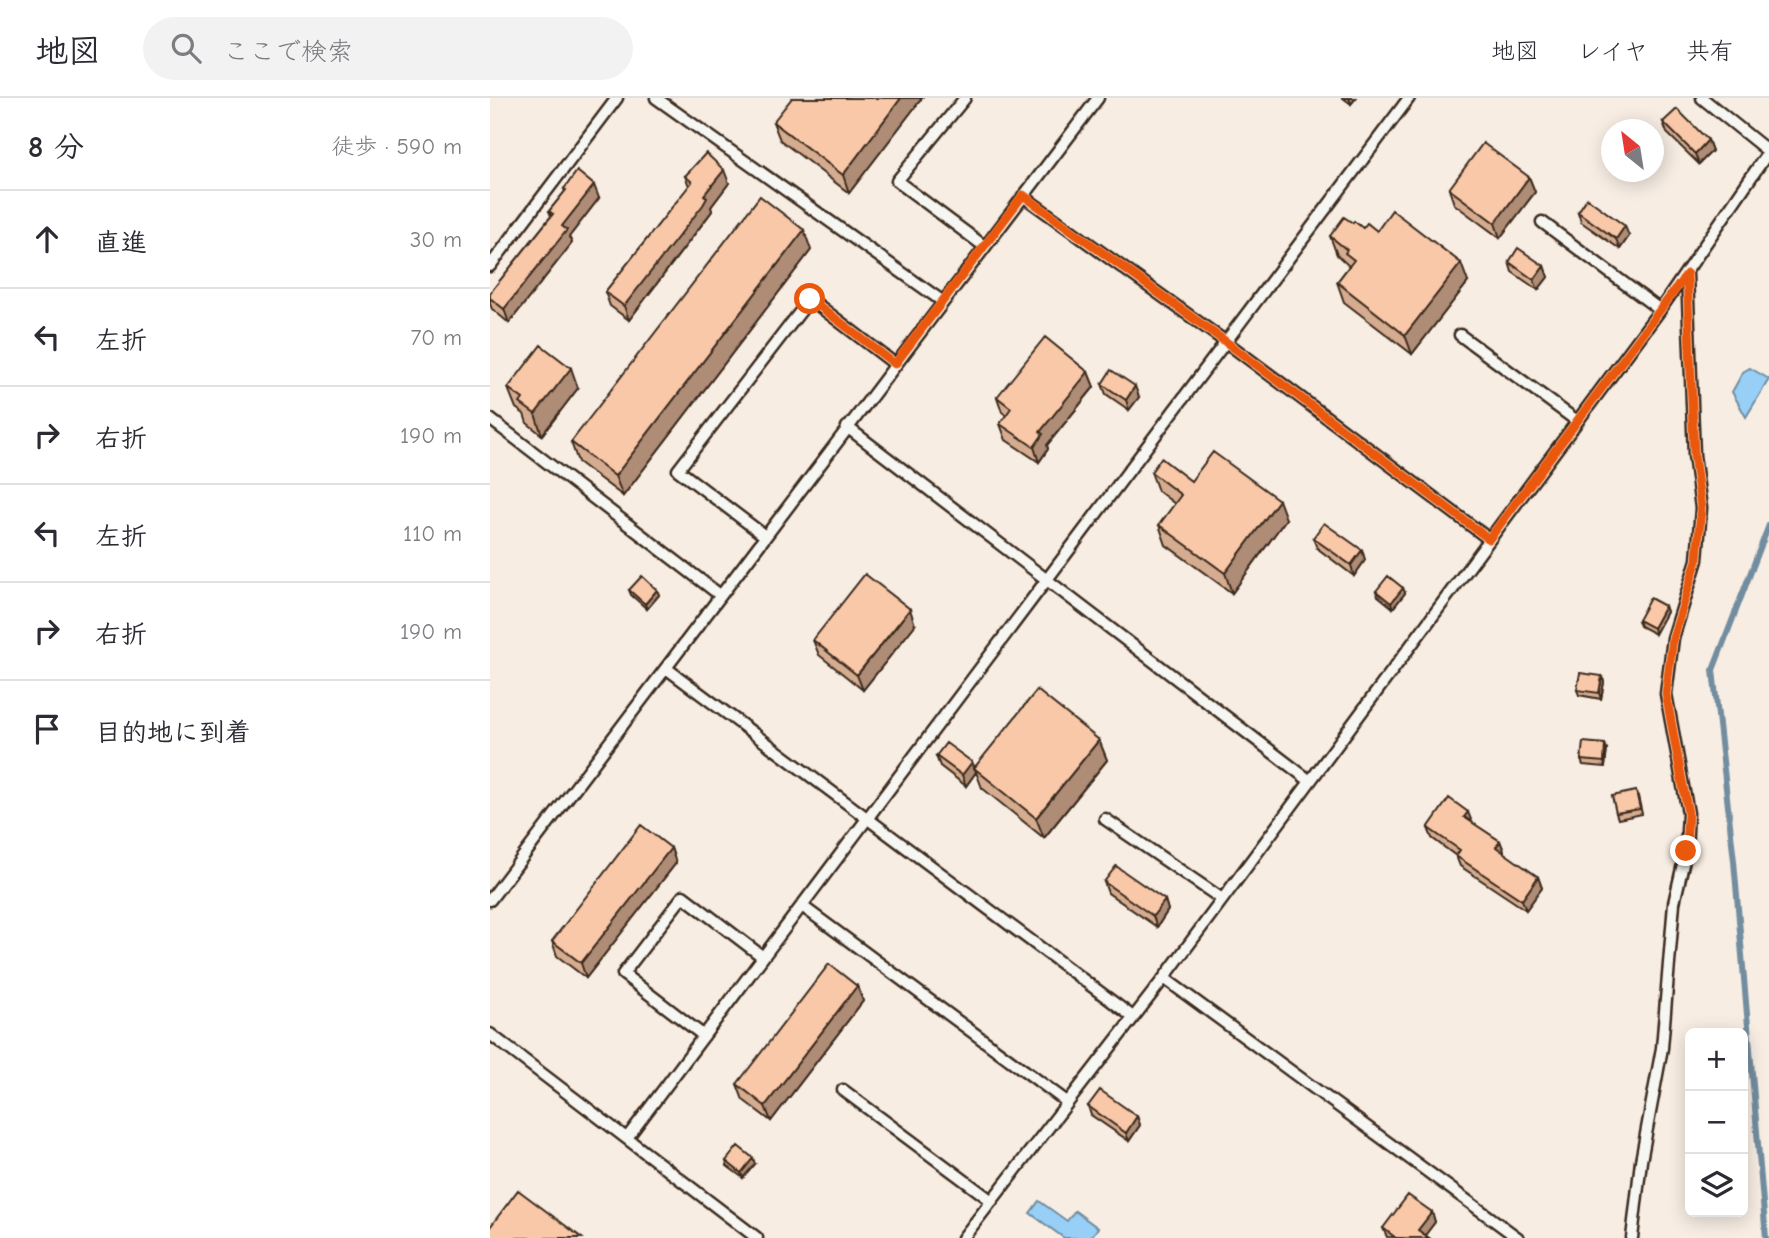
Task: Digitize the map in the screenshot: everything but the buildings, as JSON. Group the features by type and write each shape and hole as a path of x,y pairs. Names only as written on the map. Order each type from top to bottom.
{"lane":[{"path":"490,266 617,98"},
{"path":"656,98 942,301"},
{"path":"965,98 897,181 984,246"},
{"path":"490,900 1097,98"},
{"path":"627,1138 1409,98"},
{"path":"963,1238 1164,978 1687,274 1769,151 1702,98"},
{"path":"1023,195 1226,342 1489,539"},
{"path":"1542,222 1660,310"},
{"path":"1632,1238 1641,1161 1662,1048 1674,903 1687,838 1688,813 1666,694 1673,638 1697,560 1701,508 1694,455 1687,274"},
{"path":"765,536 678,470 810,299 895,364"},
{"path":"1460,334 1577,421"},
{"path":"490,419 720,595"},
{"path":"847,427 1310,781"},
{"path":"666,667 1133,1017"},
{"path":"1105,819 1222,899"},
{"path":"704,1036 623,974 682,897 763,957"},
{"path":"802,906 1067,1102"},
{"path":"1164,978 1518,1238"},
{"path":"490,1034 757,1238"},
{"path":"843,1090 992,1200"}],"water":[{"path":"1750,368 1769,379 1746,417 1732,392 1743,372"},
{"path":"1039,1201 1067,1221 1075,1211 1098,1228 1090,1238 1064,1238 1030,1213"}],"waterway":[{"path":"1766,1238 1734,861 1713,670 1769,525"}],"route":[{"path":"810,299 895,364 1023,195 1226,342 1489,539 1687,274 1694,455 1701,508 1697,560 1673,638 1666,694 1688,813 1686,851"}]}
